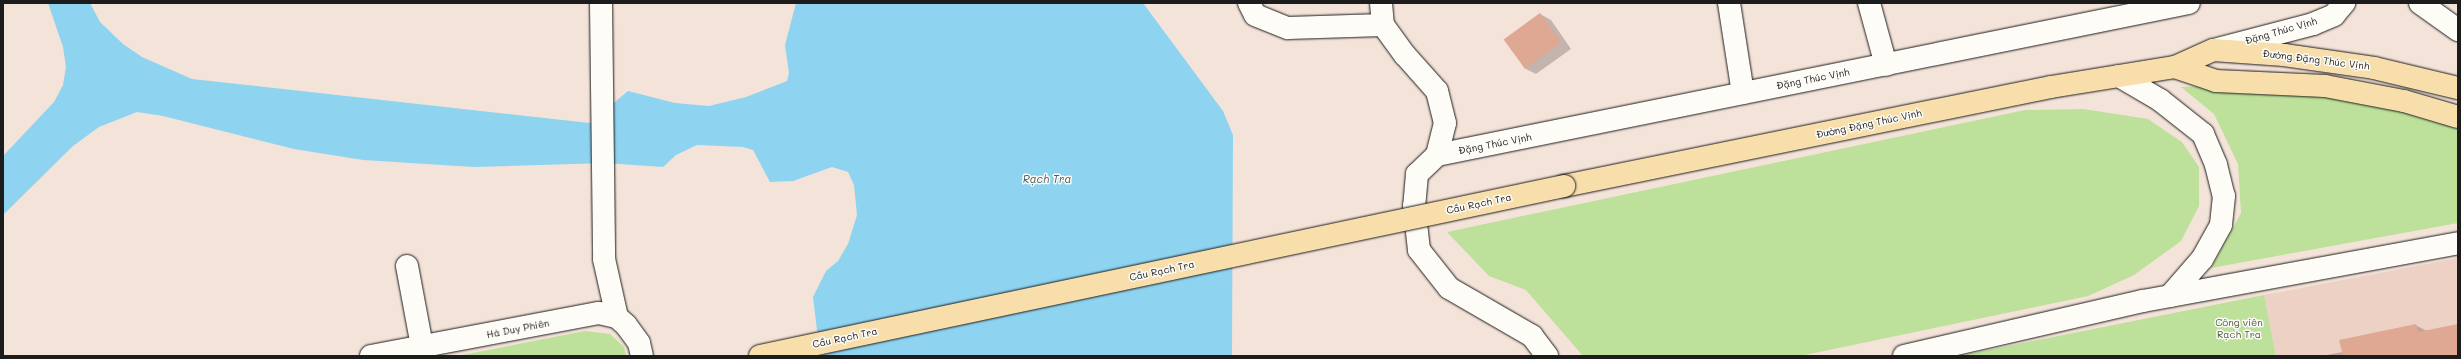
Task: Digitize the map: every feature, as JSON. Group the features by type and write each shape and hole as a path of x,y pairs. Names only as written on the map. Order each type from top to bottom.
{"main road":[{"name":"Đường Đặng Thúc Vịnh","path":"1564,186 2051,87 2175,67 2213,50 2284,55 2374,68 2458,88"},
{"name":"Đường Đặng Thúc Vịnh","path":"2175,67 2216,80 2325,86 2404,101 2458,117"},
{"name":"Cầu Rạch Tra","path":"760,356 1564,186"}],"street":[{"path":"601,3 604,82 604,259 617,317 633,334 642,356"},
{"path":"1249,3 1255,14 1288,28 1384,26"},
{"path":"1381,3 1384,26 1405,55 1438,91 1444,123 1437,156 1417,174 1414,206 1419,250 1449,288 1532,336 1547,356"},
{"path":"1729,3 1743,94"},
{"path":"1869,3 1886,65"},
{"name":"Đặng Thúc Vịnh","path":"1437,156 2189,3"},
{"name":"Đặng Thúc Vịnh","path":"2213,50 2312,24 2334,14 2344,3"},
{"path":"2420,3 2456,26"},
{"path":"2119,76 2160,100 2203,134 2216,165 2224,196 2221,225 2202,259 2170,296"},
{"path":"1904,356 2170,296 2458,244"},
{"path":"407,266 422,346"},
{"name":"Hà Duy Phiên","path":"371,356 599,313 617,317"}],"shaded area":[{"path":"2458,258 2458,356 2276,356 2264,295"}],"green space":[{"path":"2215,86 2318,91 2458,123 2458,223 2211,268 2241,213 2238,164 2214,114 2181,87"},
{"path":"2083,109 2148,119 2182,142 2199,167 2199,206 2181,241 2134,275 2088,296 1800,356 1583,356 1526,290 1489,276 1447,232 2025,110"},
{"name":"Công viên Rạch Tra","path":"2264,295 2276,356 1958,356"},
{"path":"585,331 610,334 624,347 626,356 457,356"}],"water":[{"name":"Rạch Tra","path":"48,3 90,3 100,22 123,44 142,57 192,79 590,123 628,91 675,103 709,106 746,97 787,81 789,73 785,45 796,3 1143,3 1223,111 1233,135 1232,356 824,356 818,339 813,297 826,271 838,261 848,244 857,215 854,185 848,172 832,167 793,181 770,182 753,150 743,147 697,145 676,155 663,167 605,163 474,167 363,160 294,149 163,116 137,112 99,127 73,146 3,215 3,156 54,102 63,85 66,67 63,47"}],"building":[{"path":"1540,13 1561,42 1525,69 1504,39"},
{"path":"2416,324 2418,332 2458,324 2458,356 2343,356 2339,340"}]}
